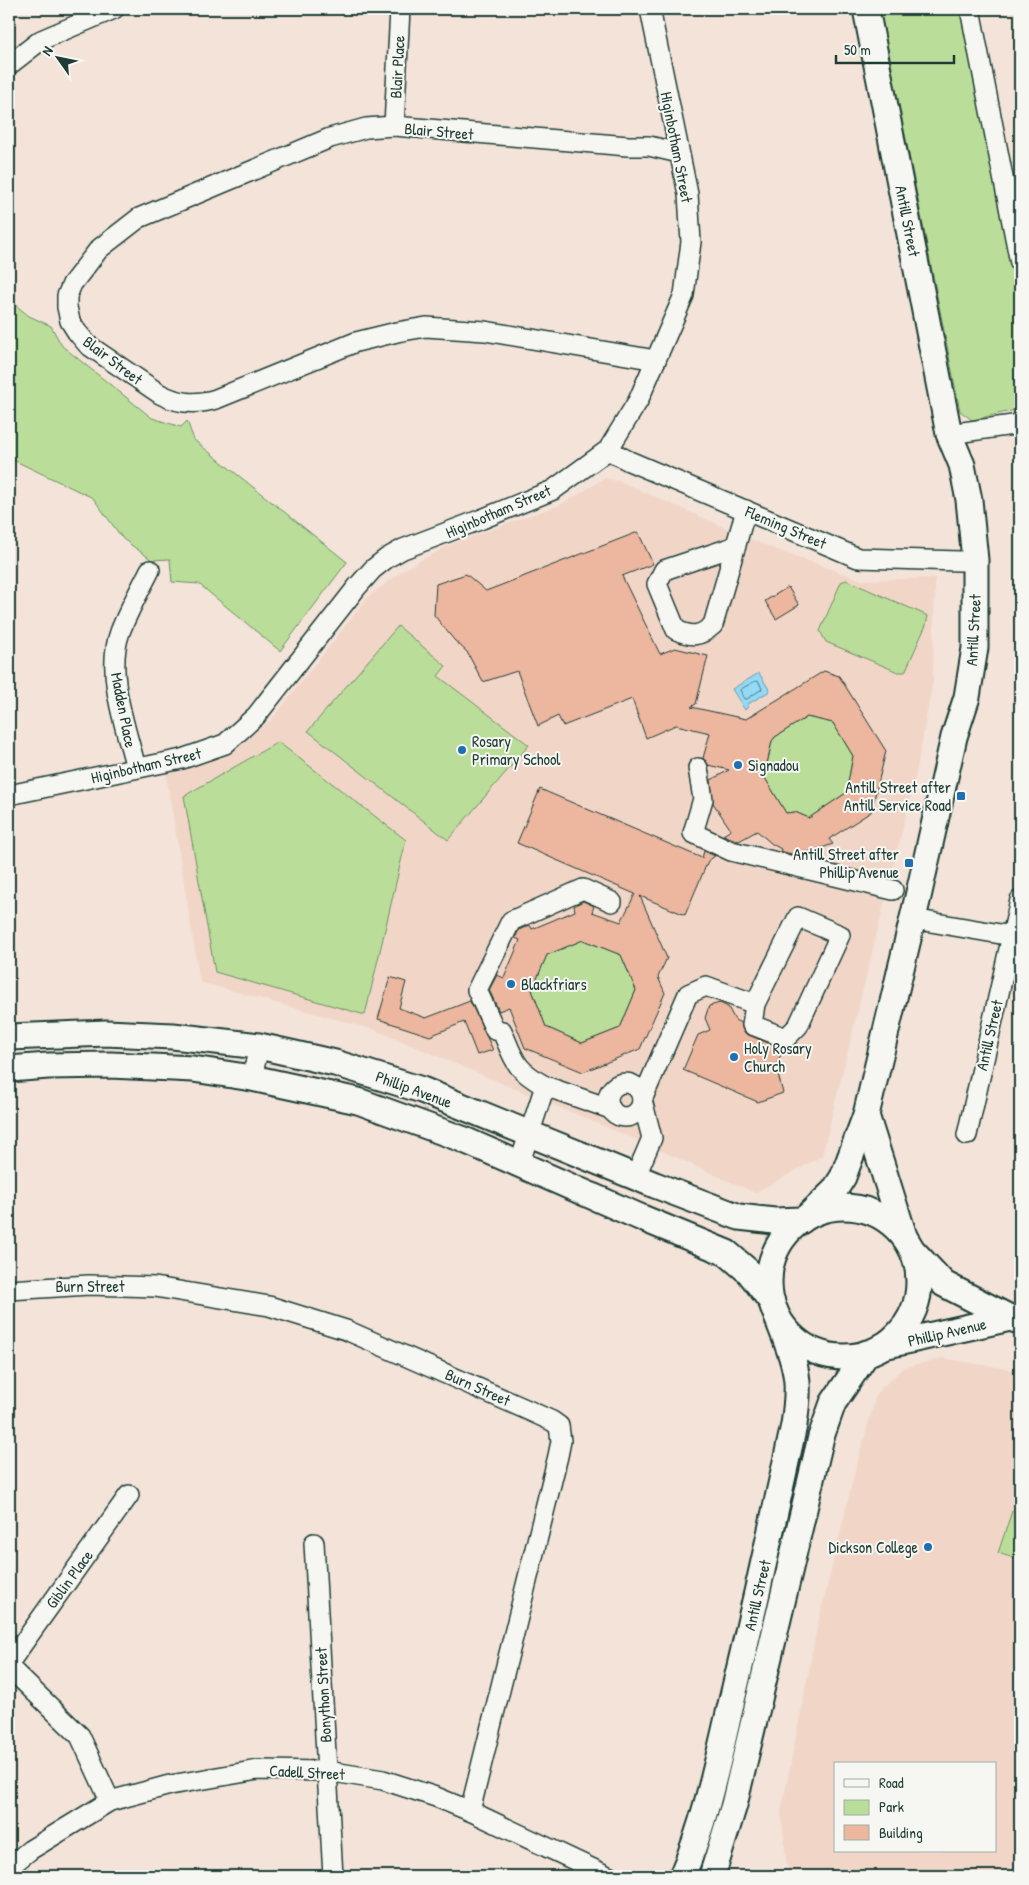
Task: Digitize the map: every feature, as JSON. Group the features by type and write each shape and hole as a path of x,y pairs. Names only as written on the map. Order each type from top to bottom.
{"main road":[{"name":"Antill Street","path":"805,1218 834,1190 843,1177 866,1114 954,737 967,697 975,648 967,560 969,500 962,465 949,434 866,9"},
{"name":"Phillip Avenue","path":"9,1037 106,1033 173,1036 259,1046 335,1063 389,1078 422,1090 635,1178 739,1217 774,1221 805,1218"},
{"name":"Phillip Avenue","path":"9,1069 111,1065 193,1069 252,1078 358,1101 462,1139 727,1253 749,1272 773,1307"},
{"path":"866,1114 917,1266 918,1296 913,1311 906,1325 895,1336 875,1350 854,1357 839,1357 809,1349 786,1330 773,1307 769,1274 772,1260 786,1235 805,1218 822,1210 837,1207 860,1209 882,1217 894,1226 908,1242"},
{"name":"Phillip Avenue","path":"908,1242 944,1284 1015,1320"},
{"name":"Antill Street","path":"682,1876 691,1856 708,1800 760,1582 794,1425 797,1381 773,1307"},
{"name":"Phillip Avenue","path":"875,1350 1015,1320"},
{"name":"Antill Street","path":"712,1876 724,1841 745,1761 821,1437 833,1404 875,1350"}],"street":[{"path":"9,65 41,40 114,9"},
{"name":"Blair Place","path":"394,126 400,9"},
{"name":"Higinbotham Street","path":"9,795 182,759 225,744 256,716 357,587 373,569 387,558 403,549 482,520 553,490 608,450 638,401 684,295 691,242 688,194 650,9"},
{"path":"970,9 1020,263"},
{"name":"Blair Street","path":"656,360 485,331 426,327 356,342 200,404 172,400 160,394 93,348 77,332 70,321 67,296 72,284 99,249 139,218 330,138 366,128 394,126 619,146 649,146 679,153"},
{"path":"949,434 1020,424"},
{"name":"Fleming Street","path":"608,450 858,558 967,560"},
{"path":"736,546 664,570 657,584 676,630 688,635 704,634 713,625 736,546 746,510"},
{"name":"Madden Place","path":"136,768 116,685 115,659 120,633 150,570"},
{"path":"698,768 703,799 693,833 731,851 893,890"},
{"path":"612,902 583,889 511,921 477,990 495,1030 502,1031 514,1062 525,1075 545,1086 611,1109 620,1116 630,1116 639,1109 688,994 706,986 755,1004"},
{"name":"Antill Street","path":"967,1135 1020,900"},
{"path":"798,917 840,935 798,1026 786,1038 752,1025 755,1004 798,917"},
{"path":"913,919 1012,936"},
{"path":"252,1078 259,1046"},
{"path":"611,1109 608,1104 609,1093 612,1088 622,1083 633,1084 637,1088 652,1138 635,1178"},
{"path":"519,1165 545,1086"},
{"name":"Burn Street","path":"9,1290 89,1285 155,1287 269,1306 346,1330 552,1421 559,1426 561,1441 558,1456 470,1811"},
{"name":"Giblin Place","path":"9,1663 129,1495"},
{"name":"Bonython Street","path":"314,1543 333,1876"},
{"path":"9,1667 80,1736 110,1801"},
{"name":"Cadell Street","path":"9,1867 30,1850 110,1801 170,1785 258,1770 327,1771 383,1780 409,1788 470,1811 608,1876"}],"shaded area":[{"path":"605,478 622,482 769,547 862,580 935,578 933,681 916,774 822,1156 755,1193 637,1140 375,1030 200,982 166,773 222,758 272,719 368,597 405,569 451,544 562,504"},
{"name":"Dickson College","path":"942,1358 1020,1371 1020,1876 788,1875 781,1813 817,1628 856,1467 877,1392 903,1368"}],"green space":[{"path":"880,9 962,9 1020,305 1020,409 972,420 960,411"},
{"path":"9,300 29,316 51,326 62,346 152,418 181,427 187,421 194,440 347,562 280,651 199,584 172,582 170,559 152,560 123,539 93,498 9,458"},
{"path":"846,580 928,616 926,625 905,672 898,672 826,642 820,631 841,582"},
{"path":"398,626 446,666 438,676 529,745 448,840 308,731"},
{"path":"807,717 833,723 853,756 846,793 809,818 795,812 786,813 765,778 772,741 775,737"},
{"path":"278,742 406,840 365,1015 215,972 184,796"},
{"path":"583,940 621,955 636,990 620,1028 582,1043 546,1027 532,990 547,955"},
{"path":"1012,1511 1020,1514 1020,1560 998,1553"}],"water":[{"path":"759,673 770,691 748,704 745,710 732,689"}],"building":[{"path":"638,532 653,564 622,576 660,654 675,648 708,656 696,704 691,707 746,719 824,671 839,676 886,751 871,812 829,839 833,844 811,852 799,852 799,856 780,851 781,849 757,831 739,841 723,835 731,830 713,803 711,780 729,770 708,765 703,758 710,733 676,725 646,738 632,699 563,726 558,716 538,726 517,671 483,682 467,652 454,640 434,615 436,584 466,574 486,591","holes":["807,717 833,723 853,756 846,793 809,818 795,812 786,813 765,778 772,741 775,737"]},
{"path":"788,587 799,605 776,619 765,601"},
{"path":"540,789 702,858 704,851 715,856 708,861 685,915 640,896 667,958 658,977 665,993 640,1049 583,1072 525,1048 509,1007 499,1011 489,990 497,975 504,978 520,940 515,938 519,930 530,925 532,929 575,911 574,906 583,901 594,906 592,912 621,922 635,894 517,843","holes":["583,940 621,955 636,990 620,1028 582,1043 546,1027 532,990 547,955"]},
{"path":"390,977 406,982 399,1008 426,1018 470,1001 493,1050 477,1055 464,1022 430,1036 378,1019"},
{"name":"Holy Rosary Church","path":"720,1003 728,1007 735,1020 741,1023 744,1033 783,1049 776,1067 783,1093 758,1102 683,1070 698,1035 710,1030 705,1018 709,1006"}],"place":[{"name":"Rosary Primary School","path":"462,750"},
{"name":"Signadou","path":"738,765"},
{"name":"Antill Street after Antill Service Road","path":"961,796"},
{"name":"Antill Street after Phillip Avenue","path":"909,863"},
{"name":"Blackfriars","path":"511,984"},
{"name":"Holy Rosary Church","path":"734,1057"},
{"name":"Dickson College","path":"928,1547"}]}
